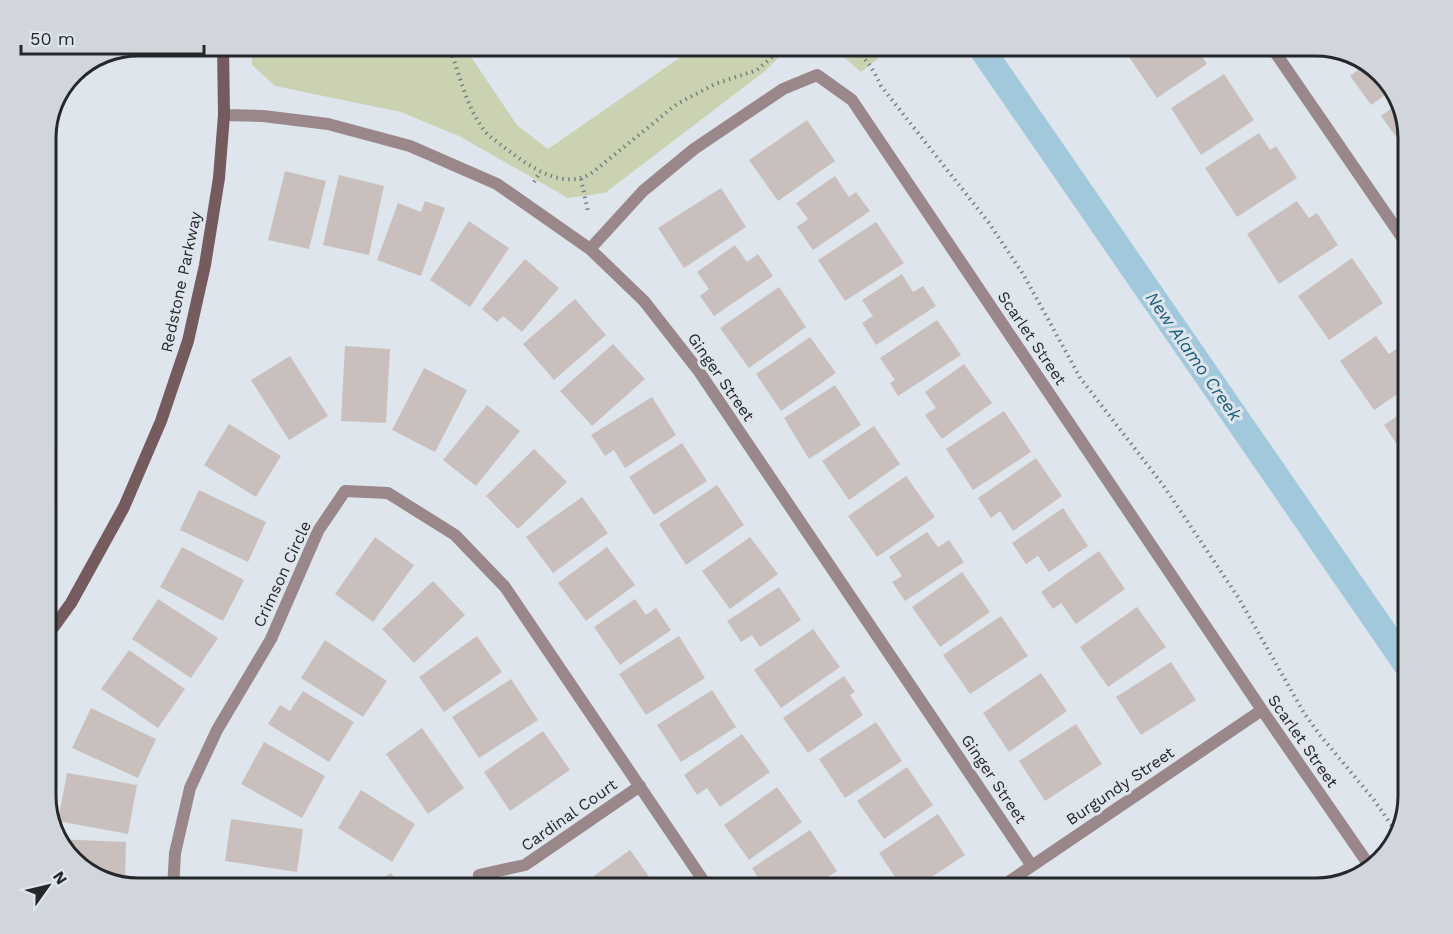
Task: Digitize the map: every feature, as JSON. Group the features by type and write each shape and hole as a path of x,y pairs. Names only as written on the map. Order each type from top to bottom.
{"street":[{"name":"Redstone Parkway","path":"56,623 70,603 124,507 164,411 188,341 205,265 219,178 224,115 223,56"},
{"path":"1278,56 1398,231"},
{"name":"Scarlet Street","path":"590,249 643,190 694,149 783,89 817,75 852,100 1366,861"},
{"name":"Ginger Street","path":"224,115 328,124 410,146 497,184 590,249 644,301 698,370 1032,866"},
{"name":"Crimson Circle","path":"174,878 175,853 190,788 217,730 271,639 318,531 345,491 388,493 455,535 505,588 702,878"},
{"name":"Burgundy Street","path":"1014,878 1262,710"},
{"name":"Cardinal Court","path":"479,875 525,865 640,786"}],"path":[{"path":"452,56 469,104 483,130 540,172 554,178 569,180 581,179 593,172 677,104 715,84 757,70 773,56"},
{"path":"861,56 867,60 881,86 988,223 1023,274 1081,379 1163,485 1238,597 1304,713 1374,800 1392,826"},
{"path":"534,182 540,172"},
{"path":"581,179 588,212"}],"green space":[{"path":"252,56 470,56 517,125 548,149 682,56 780,56 765,71 605,193 568,198 459,136 401,112 275,86 252,65"},
{"path":"842,56 878,56 879,58 861,72"}],"building":[{"path":"1128,56 1202,56 1207,64 1157,98"},
{"path":"1355,66 1369,76 1386,95 1371,105 1350,76 1358,70"},
{"path":"1224,74 1254,120 1201,155 1171,108"},
{"path":"1392,108 1398,139 1381,116"},
{"path":"807,120 835,161 778,201 749,160"},
{"path":"1259,133 1270,150 1276,146 1297,178 1237,217 1205,168"},
{"path":"285,171 326,181 309,249 268,240"},
{"path":"339,175 384,186 369,255 323,245"},
{"path":"835,176 849,197 856,192 870,211 813,250 797,227 808,219 796,203"},
{"path":"721,188 746,227 684,268 658,228"},
{"path":"425,201 445,208 421,276 377,260 398,203 421,212"},
{"path":"1297,201 1309,218 1317,213 1338,245 1279,284 1247,234"},
{"path":"469,221 509,248 470,307 430,280"},
{"path":"876,222 904,263 845,301 818,260"},
{"path":"735,245 747,262 758,254 773,276 714,316 700,296 709,289 697,272"},
{"path":"1352,258 1383,303 1329,340 1298,296"},
{"path":"525,259 559,288 522,332 503,316 497,322 482,309"},
{"path":"902,274 913,292 923,286 936,306 876,345 862,323 873,316 862,300"},
{"path":"779,287 806,327 749,368 720,328"},
{"path":"575,299 606,335 554,380 523,344"},
{"path":"937,320 961,355 898,396 890,383 895,380 880,358"},
{"path":"1376,336 1389,354 1398,348 1398,394 1374,410 1340,361"},
{"path":"810,337 836,373 781,411 756,374"},
{"path":"613,344 645,379 592,426 560,391"},
{"path":"345,346 390,349 386,423 341,421"},
{"path":"290,356 328,416 289,440 251,380"},
{"path":"964,364 992,403 942,439 925,415 936,408 925,392"},
{"path":"424,368 467,390 435,452 392,430"},
{"path":"835,385 861,425 809,459 784,418"},
{"path":"652,397 676,435 625,468 614,450 605,456 591,435"},
{"path":"487,405 520,431 476,486 443,460"},
{"path":"1004,411 1031,452 973,490 946,449"},
{"path":"1398,416 1398,446 1384,425"},
{"path":"229,424 281,456 256,497 204,465"},
{"path":"874,426 900,464 849,500 822,461"},
{"path":"682,443 707,481 654,515 629,477"},
{"path":"534,449 567,482 518,529 486,496"},
{"path":"1036,458 1062,496 1013,531 1000,511 991,518 978,498"},
{"path":"906,476 935,517 877,557 848,516"},
{"path":"717,485 744,525 686,565 659,524"},
{"path":"199,490 266,522 248,562 180,530"},
{"path":"582,497 608,533 553,573 526,537"},
{"path":"1063,508 1088,546 1049,572 1038,556 1026,564 1012,543"},
{"path":"927,532 938,547 949,540 964,562 905,601 892,582 902,576 889,557"},
{"path":"375,537 414,565 373,622 335,594"},
{"path":"750,537 778,574 730,609 702,571"},
{"path":"182,547 244,580 223,621 160,587"},
{"path":"607,547 635,585 586,621 558,583"},
{"path":"1099,551 1125,589 1076,624 1061,603 1053,609 1041,592"},
{"path":"962,572 990,612 940,647 912,607"},
{"path":"433,581 465,615 414,663 382,629"},
{"path":"779,587 801,620 760,647 752,635 741,642 727,621"},
{"path":"158,599 218,638 191,678 132,639"},
{"path":"635,599 646,615 656,608 671,630 620,665 594,627"},
{"path":"1137,607 1166,647 1108,687 1080,647"},
{"path":"1001,616 1028,656 970,694 943,655"},
{"path":"813,629 840,667 781,708 754,670"},
{"path":"477,636 502,672 444,712 419,677"},
{"path":"679,636 705,678 646,715 619,674"},
{"path":"325,640 387,681 363,717 301,678"},
{"path":"129,650 185,689 158,728 101,689"},
{"path":"1171,662 1196,700 1141,735 1116,697"},
{"path":"1041,673 1067,711 1009,752 983,713"},
{"path":"844,676 855,692 850,695 863,715 808,753 783,718"},
{"path":"511,679 538,720 479,758 452,717"},
{"path":"712,690 736,727 681,762 657,725"},
{"path":"303,691 354,722 329,762 268,724 280,705 290,711"},
{"path":"91,708 156,739 138,778 72,748"},
{"path":"876,722 902,761 845,798 819,759"},
{"path":"1076,724 1102,764 1045,801 1019,761"},
{"path":"422,728 464,788 428,814 386,754"},
{"path":"543,731 570,770 510,811 484,772"},
{"path":"742,734 770,772 720,807 707,788 697,795 684,775"},
{"path":"264,742 325,776 302,818 241,784"},
{"path":"907,767 933,805 884,839 857,801"},
{"path":"67,773 137,785 128,834 60,821"},
{"path":"777,787 802,822 749,860 724,825"},
{"path":"361,790 415,824 392,862 338,828"},
{"path":"938,814 965,855 930,878 896,878 879,853"},
{"path":"231,819 303,829 297,872 225,861"},
{"path":"810,830 837,871 826,878 758,878 752,868"},
{"path":"69,840 126,842 125,877 111,874 92,865"},
{"path":"630,850 650,878 591,878"},
{"path":"391,873 394,878 383,878"},
{"path":"222,877 289,877 289,878"}],"waterway":[{"name":"New Alamo Creek","path":"987,56 1398,653"}]}
